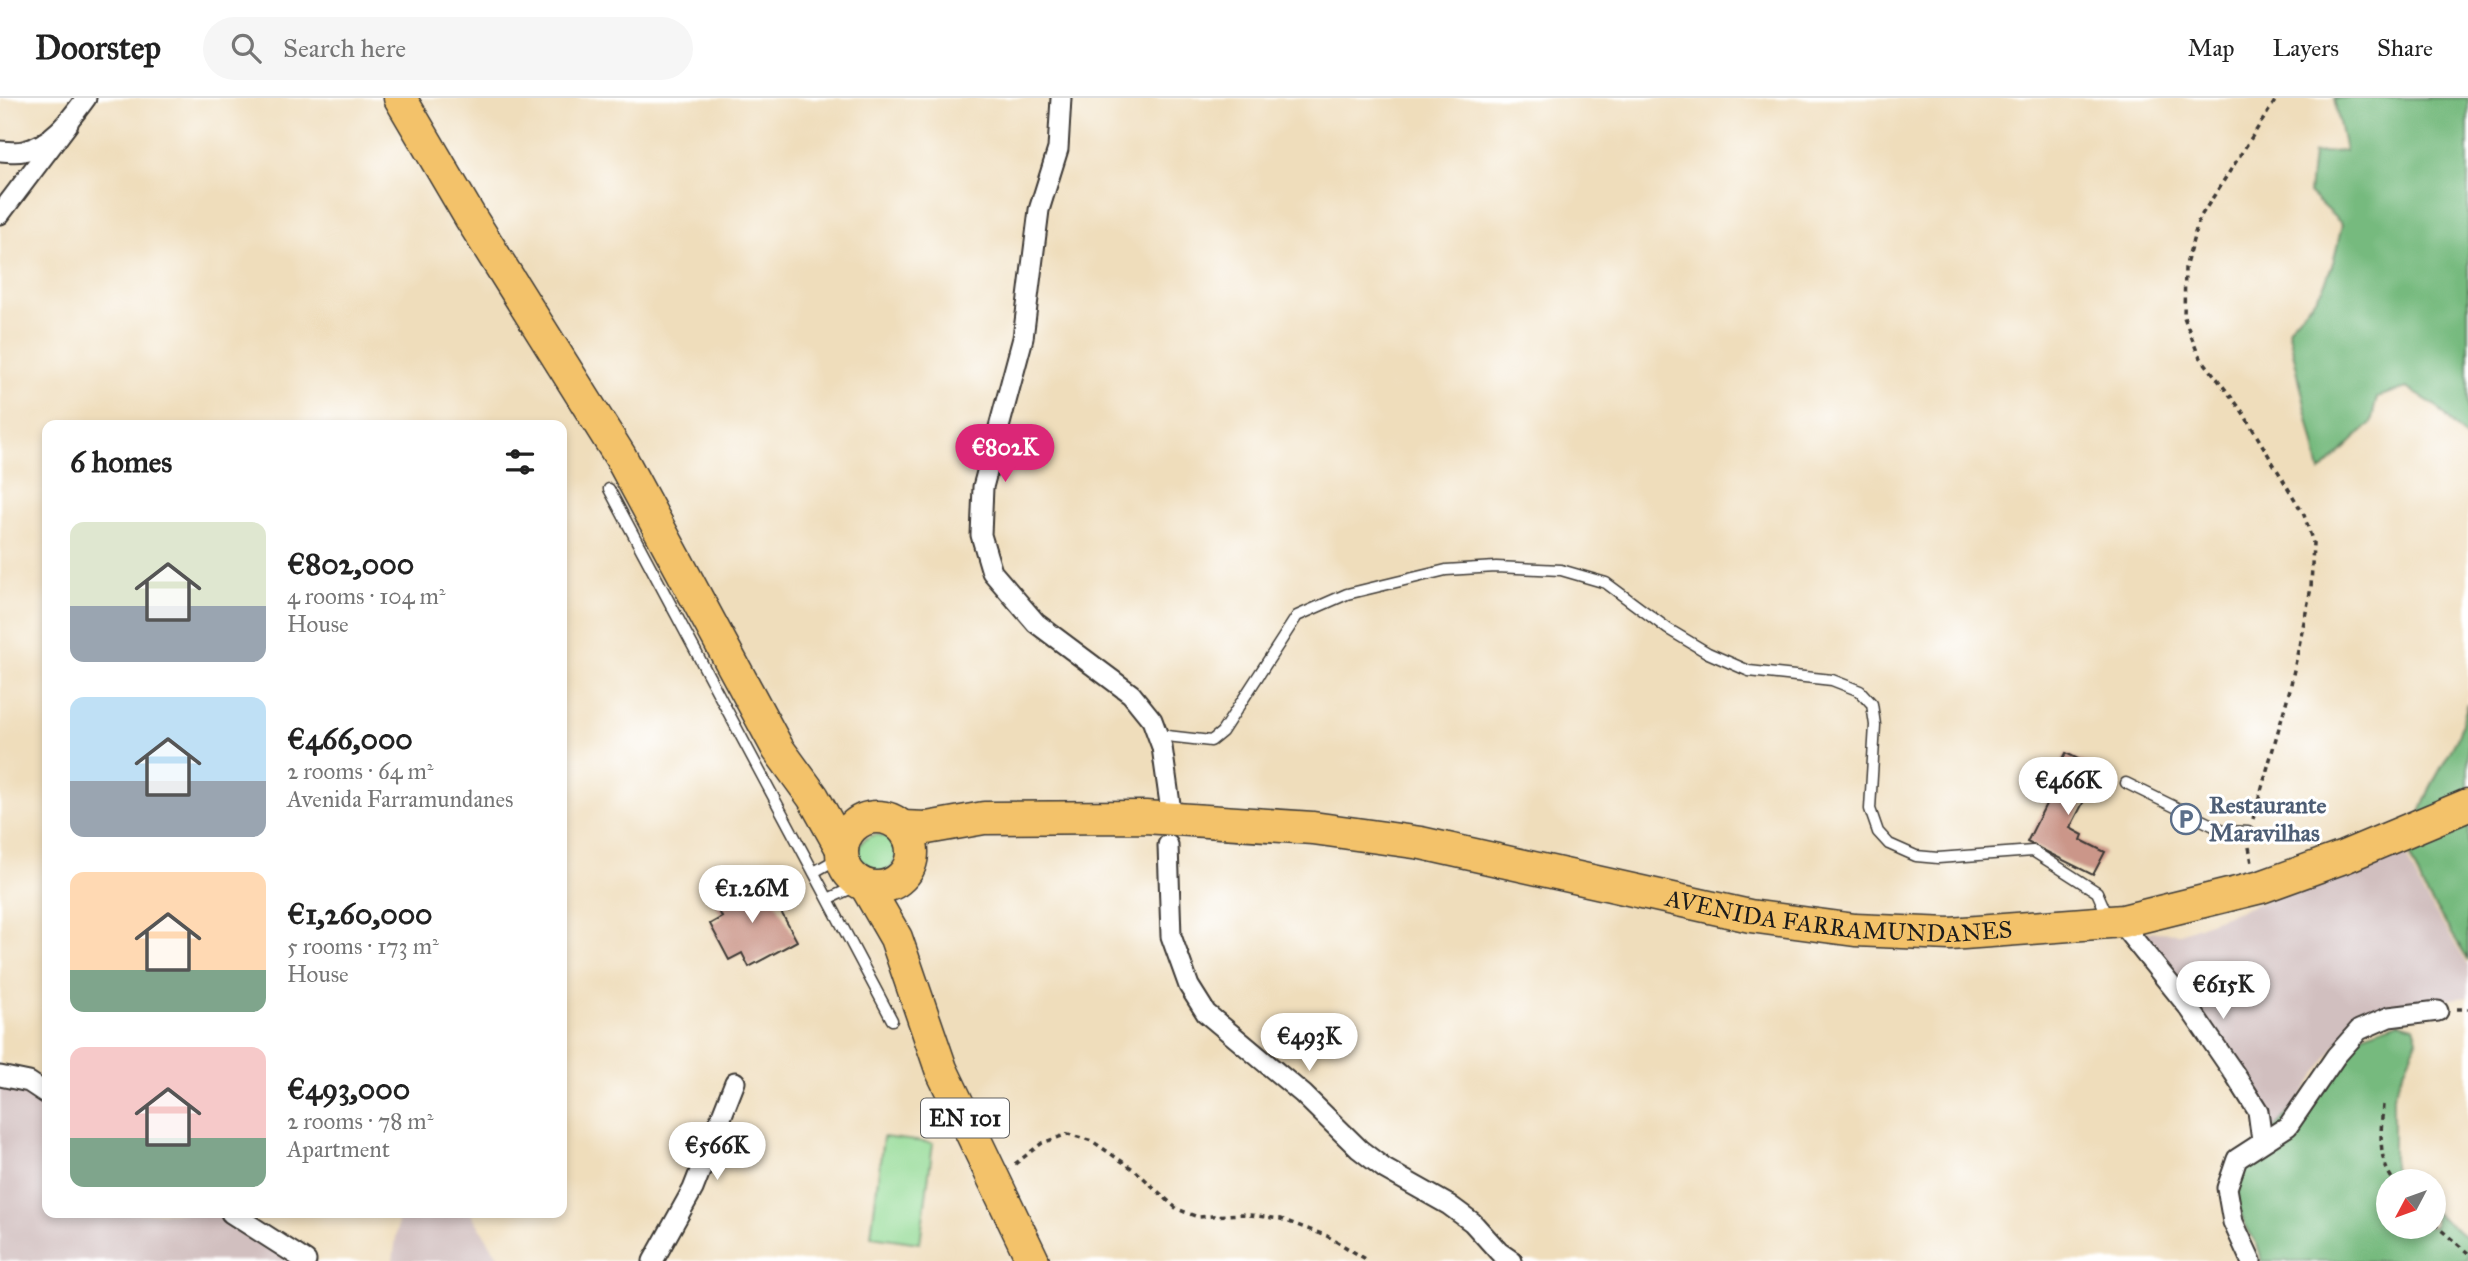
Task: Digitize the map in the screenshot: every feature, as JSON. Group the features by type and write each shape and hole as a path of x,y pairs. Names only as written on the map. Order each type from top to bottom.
{"main road":[{"path":"400,98 470,217 620,456 778,749 822,811 842,853 848,873 864,884 881,889 892,884 908,867 963,824"},
{"path":"805,785 828,803 872,817 892,820 902,827 911,843 903,937 907,971"},
{"name":"AVENIDA FARRAMUNDANES","path":"902,827 927,828 963,824 984,818 1145,817 1313,828 1421,843 1750,916 1856,930 1950,933 2117,921 2261,887 2344,857 2468,805"},
{"path":"842,853 845,837 853,827 872,817"},
{"path":"864,884 896,938 907,971"},
{"name":"EN 101","path":"907,971 941,1069 1033,1261"}],"street":[{"path":"0,214 86,98"},
{"path":"1061,98 1058,149 1039,210 1023,338 984,487 981,535 992,572 1036,623 1131,694 1152,720 1162,747 1170,804"},
{"path":"0,151 23,151 44,143 68,124"},
{"path":"1168,845 1171,936 1189,986 1206,1013 1303,1094 1359,1149 1385,1169 1472,1222 1499,1252 1512,1261"},
{"path":"2117,921 2190,1009 2234,1073 2258,1111 2262,1142"},
{"path":"2251,1261 2233,1222 2227,1188 2237,1159 2288,1126 2336,1056 2359,1030 2389,1017 2438,1011"},
{"path":"0,1076 29,1082 42,1091"},
{"path":"653,1261 693,1189 736,1082"},
{"path":"239,1218 306,1261"}],"lane":[{"path":"609,489 830,898 892,1020"},
{"path":"1157,735 1211,741 1222,732 1297,616 1347,594 1446,569 1496,567 1561,570 1606,583 1668,629 1708,653 1749,671 1832,680 1860,691 1871,704 1875,724 1870,809 1878,832 1889,844 1916,856 1938,858 2033,851 2097,892 2117,921"},
{"path":"2126,783 2224,831 2248,832"},
{"path":"814,872 842,853"},
{"path":"830,898 864,884"}],"path":[{"path":"2261,887 2249,854 2248,832 2290,689 2311,588 2313,544 2304,515 2242,411 2198,354 2184,317 2185,268 2199,219 2277,98"},
{"path":"2383,1105 2380,1143 2387,1169"},
{"path":"995,1179 1042,1143 1068,1134 1092,1141 1136,1171 1177,1209 1198,1217 1242,1214 1281,1219 1327,1236 1369,1261"},
{"path":"2446,1235 2468,1254"}],"shaded area":[{"path":"2403,849 2422,892 2468,964 2468,997 2380,1007 2352,1021 2282,1125 2264,1137 2261,1111 2127,931 2180,933"},
{"path":"0,1075 42,1092 42,1218 243,1218 315,1261 0,1261"},
{"path":"398,1218 474,1218 501,1261 393,1261"}],"green space":[{"path":"2334,98 2468,98 2468,441 2436,406 2407,388 2377,397 2371,423 2320,472 2288,329 2323,286 2332,266 2342,224 2309,193 2313,153 2345,151"},
{"path":"2468,703 2468,959 2424,890 2406,847 2430,788 2457,739"},
{"path":"877,835 890,841 896,854 890,867 877,873 864,867 858,854 864,841"},
{"path":"2399,1022 2414,1026 2418,1039 2393,1095 2393,1166 2395,1169 2376,1169 2376,1239 2446,1239 2446,1222 2468,1239 2468,1261 2261,1261 2240,1213 2240,1177 2246,1159 2363,1034"},
{"path":"883,1137 933,1143 920,1243 871,1236"}],"building":[{"path":"2066,753 2104,772 2093,794 2076,786 2071,794 2084,801 2070,828 2083,835 2081,840 2105,852 2093,875 2027,842 2061,774 2056,772"},
{"path":"763,879 797,941 749,967 742,953 729,960 710,924 722,917 716,905"}],"place":[{"name":"Restaurante Maravilhas","path":"2186,819"}]}
